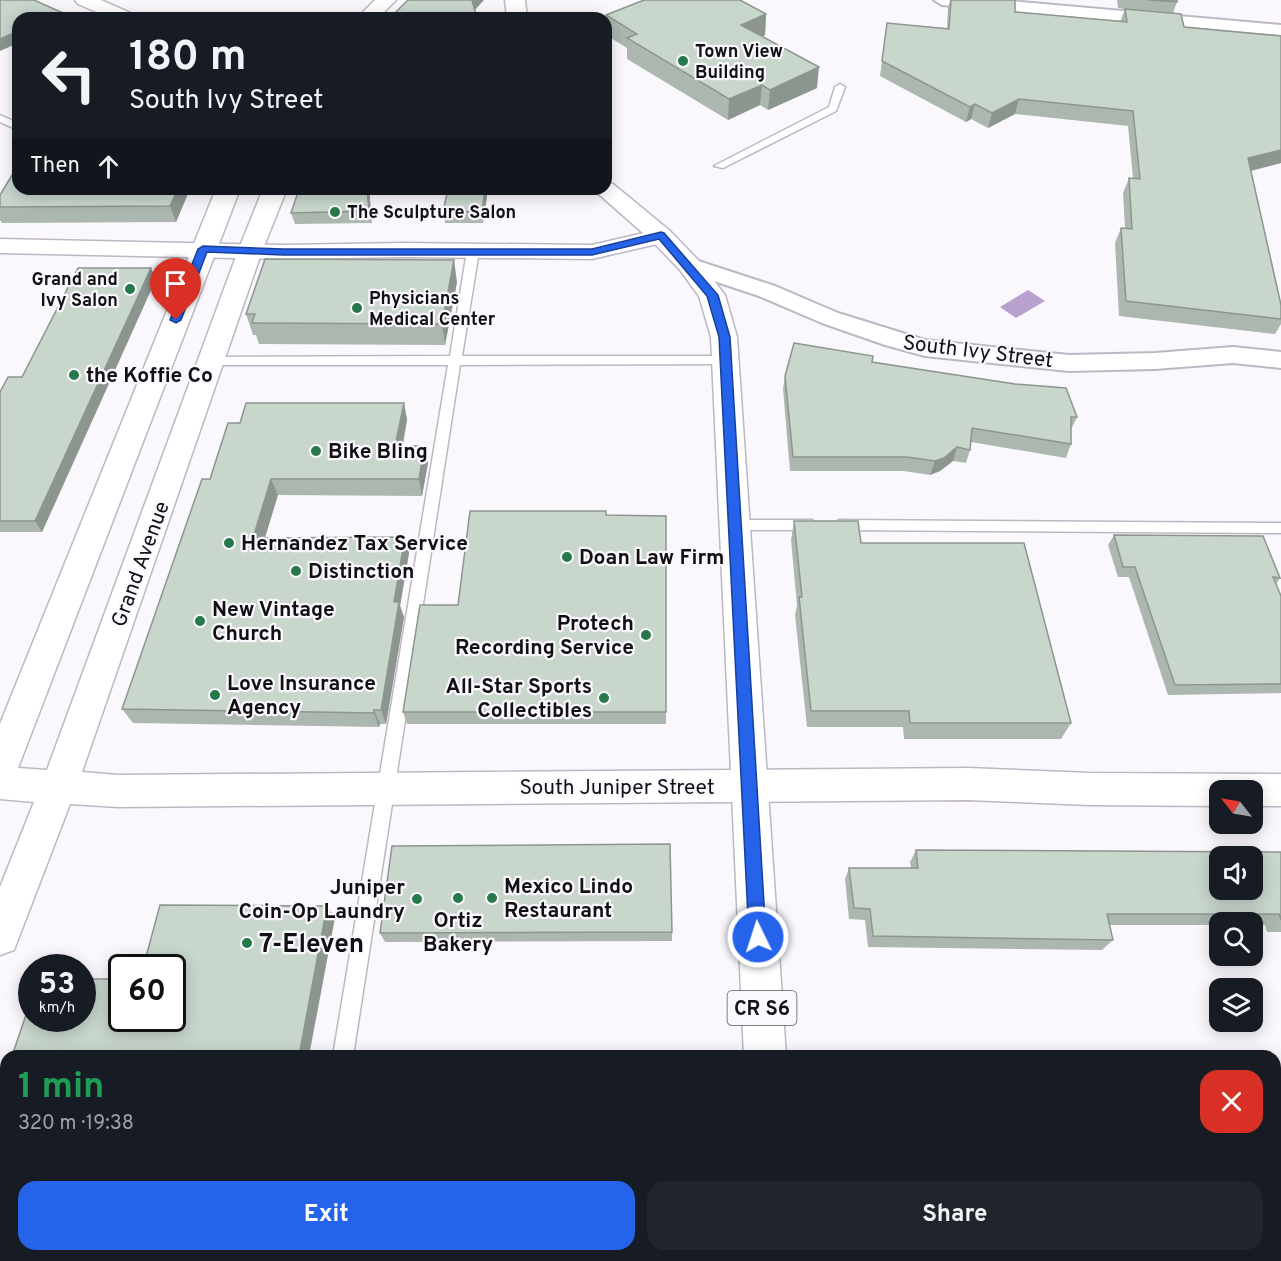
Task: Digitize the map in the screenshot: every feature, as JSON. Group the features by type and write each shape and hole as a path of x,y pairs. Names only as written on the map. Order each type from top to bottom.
{"main road":[{"path":"85,0 112,12"},
{"path":"374,12 387,0"},
{"path":"0,769 226,195"},
{"name":"Grand Avenue","path":"0,936 60,787 250,251 273,195"},
{"name":"CR S6","path":"612,195 661,236 712,295 724,337 765,1050"},
{"path":"0,246 250,251 592,252 661,236"},
{"name":"South Juniper Street","path":"0,783 118,791 968,784 1090,789 1281,790"}],"street":[{"path":"942,0 1020,4 1281,30"},
{"path":"1210,6 1214,23"},
{"name":"South Ivy Street","path":"689,266 767,291 872,332 925,348 1069,363 1155,361 1233,355 1281,360"}],"lane":[{"path":"719,166 832,109 840,87"},
{"path":"345,1050 473,251"},
{"path":"212,361 726,360"},
{"path":"734,525 1281,528"}],"shaded area":[{"path":"1028,290 1045,301 1016,318 1000,307"}],"building":[{"path":"0,0 34,0 61,12 12,12 12,34 0,39"},
{"path":"408,0 472,0 475,12 396,12"},
{"name":"Town View Building","path":"644,0 740,0 766,14 741,25 819,67 770,90 762,85 729,99 627,38 637,34 612,19 612,13"},
{"path":"951,0 1015,0 1015,12 1127,22 1125,9 1181,14 1184,27 1281,36 1281,150 1248,158 1281,305 1281,319 1126,301 1121,228 1132,229 1129,178 1140,179 1133,111 1019,99 992,113 975,104 970,107 882,61 887,23 949,29"},
{"path":"1149,0 1177,0 1177,2"},
{"path":"12,175 12,195 175,195 170,206 0,207 0,195"},
{"path":"297,195 368,195 369,211 291,213"},
{"path":"447,195 484,195 482,212 443,211"},
{"name":"Physicians Medical Center","path":"265,259 454,260 442,324 252,323 255,314 246,314"},
{"path":"78,268 151,268 35,521 0,521 0,392 8,377 22,377"},
{"path":"794,343 873,356 872,362 1015,384 1066,388 1077,417 1071,417 1071,444 972,428 970,450 957,447 944,458 935,461 907,457 793,457 785,376"},
{"path":"246,403 404,403 395,446 424,446 419,479 271,479 253,538 405,537 394,602 399,602 381,710 374,710 374,713 122,709 202,479 210,479 228,423 240,423"},
{"path":"470,511 606,511 606,515 666,516 666,712 403,712 420,605 458,605"},
{"path":"794,521 858,521 861,543 1024,543 1071,723 910,723 909,711 811,711"},
{"path":"1114,535 1263,536 1280,578 1273,577 1281,596 1281,684 1175,685 1135,567 1123,567"},
{"path":"670,844 672,932 380,933 392,846"},
{"path":"916,850 1209,852 1209,900 1263,900 1263,852 1281,852 1281,920 1279,914 1263,914 1263,912 1107,914 1113,940 873,936 870,909 854,908 849,868 918,868"},
{"path":"160,905 327,906 300,1050 14,1050 20,1032 96,1032 96,979 108,979 108,1032 186,1032 186,954 147,954"}],"place":[{"name":"Town View Building","path":"683,61"},
{"name":"The Sculpture Salon","path":"335,212"},
{"name":"Grand and Ivy Salon","path":"130,289"},
{"name":"Physicians Medical Center","path":"357,308"},
{"name":"the Koffie Co","path":"74,375"},
{"name":"Bike Bling","path":"316,451"},
{"name":"Hernandez Tax Service","path":"229,543"},
{"name":"Doan Law Firm","path":"567,557"},
{"name":"Distinction","path":"296,571"},
{"name":"New Vintage Church","path":"200,621"},
{"name":"Protech Recording Service","path":"646,635"},
{"name":"Love Insurance Agency","path":"215,695"},
{"name":"All-Star Sports Collectibles","path":"604,698"},
{"name":"Ortiz Bakery","path":"458,898"},
{"name":"Mexico Lindo Restaurant","path":"492,898"},
{"name":"Juniper Coin-Op Laundry","path":"417,899"},
{"name":"7-Eleven","path":"247,943"}],"route":[{"path":"176,320 203,249 283,252 403,250 592,252 661,236 712,295 724,337 758,937"}]}
